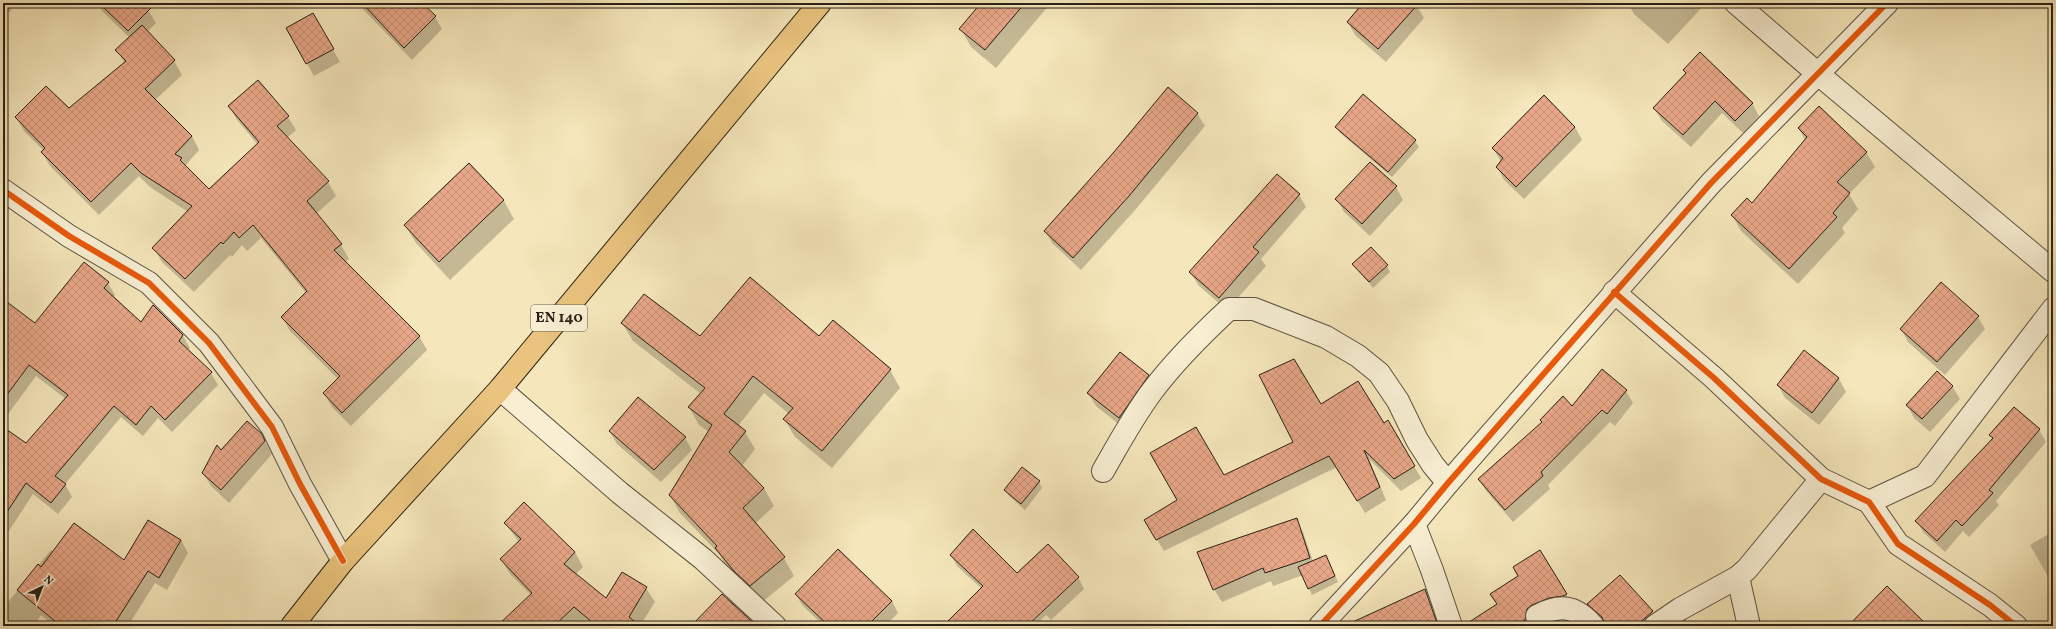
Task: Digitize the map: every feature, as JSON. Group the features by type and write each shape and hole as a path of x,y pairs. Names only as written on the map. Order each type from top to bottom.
{"main road":[{"name":"EN 140","path":"292,626 343,561 500,390 820,3"}],"street":[{"path":"1736,3 2053,271"},
{"path":"1320,626 1414,524 1448,482 1614,292 1712,183 1817,73 1887,3"},
{"path":"3,190 69,236 149,284 209,343 272,427 300,484 343,561"},
{"path":"1614,292 1714,378 1821,479 1869,502 1898,544 1990,605 2016,626"},
{"path":"1103,471 1132,421 1154,389 1209,327 1229,309 1254,309 1326,337 1358,356 1379,373 1398,401 1417,440 1433,465 1448,482"},
{"path":"1869,502 1925,476 2053,309"},
{"path":"500,390 620,493 703,559 775,626"},
{"path":"1655,626 1680,609 1738,577 1747,569 1821,479"},
{"path":"1414,524 1432,570 1451,626"},
{"path":"1738,577 1749,626"},
{"path":"1537,616 1550,609 1565,607 1578,612 1593,626"}],"building":[{"path":"99,3 156,3 128,31"},
{"path":"362,3 422,3 436,16 404,48"},
{"path":"981,3 1025,3 985,50 959,29"},
{"path":"1363,3 1419,3 1378,49 1347,22"},
{"path":"313,13 334,49 306,64 286,28"},
{"path":"142,25 175,60 145,89 192,136 175,154 182,158 180,160 209,189 259,142 228,106 258,80 289,116 277,126 329,181 307,201 342,244 334,250 420,336 342,413 323,393 340,376 281,317 307,291 253,225 239,238 234,232 223,244 221,242 185,279 152,248 192,206 141,173 131,163 91,202 41,152 45,148 15,117 46,86 69,108 126,61 115,50"},
{"path":"1700,52 1753,103 1735,121 1715,101 1683,135 1653,108 1686,73 1683,70"},
{"path":"1168,87 1198,113 1129,196 1073,258 1044,231 1114,152"},
{"path":"1363,94 1416,140 1388,172 1335,127"},
{"path":"1544,95 1575,127 1516,187 1496,167 1503,158 1492,148"},
{"path":"1819,106 1867,152 1837,182 1850,193 1833,213 1837,217 1789,269 1731,215 1747,198 1752,203 1807,137 1798,128"},
{"path":"1370,162 1397,186 1362,224 1335,199"},
{"path":"469,163 504,200 439,262 404,225"},
{"path":"1277,174 1300,194 1253,247 1259,252 1219,298 1189,272"},
{"path":"1371,247 1388,265 1369,282 1352,264"},
{"path":"84,262 109,282 104,288 141,322 153,305 183,335 179,341 212,372 165,420 151,406 136,425 114,406 55,476 66,484 51,503 26,483 3,518 3,427 26,443 68,395 29,365 3,400 3,299 35,323"},
{"path":"750,277 819,336 833,320 891,369 822,451 783,419 793,408 753,376 724,414 746,431 729,452 764,488 743,508 785,557 750,586 734,571 715,548 717,546 669,495 712,425 688,407 705,388 621,323 644,294 700,336"},
{"path":"1941,282 1979,316 1937,362 1900,329"},
{"path":"1804,350 1839,378 1812,413 1777,385"},
{"path":"1120,352 1149,375 1119,418 1087,393"},
{"path":"1294,359 1321,404 1358,381 1384,423 1388,420 1415,466 1394,479 1364,450 1380,487 1357,501 1329,456 1156,540 1144,520 1177,500 1150,453 1196,427 1224,475 1293,442 1259,375"},
{"path":"1602,369 1627,390 1607,414 1602,410 1541,472 1543,476 1505,510 1478,479 1542,422 1540,420 1563,396 1572,406"},
{"path":"1937,371 1953,386 1922,419 1906,405"},
{"path":"638,397 686,437 654,470 609,431"},
{"path":"2014,407 2040,429 1989,490 1993,493 1962,526 1956,520 1937,541 1915,521 1993,438 1989,435"},
{"path":"247,421 262,434 265,441 221,490 202,473 217,445 221,450"},
{"path":"1022,467 1040,481 1021,504 1004,490"},
{"path":"524,502 575,552 564,564 606,598 622,572 647,587 629,617 640,626 589,626 592,622 574,607 554,626 497,626 532,593 500,559 521,539 504,523"},
{"path":"1297,518 1310,558 1265,573 1263,568 1213,590 1197,552"},
{"path":"148,520 181,540 159,578 148,571 113,626 61,626 17,590 38,564 41,567 74,523 124,560"},
{"path":"973,529 1017,573 1048,544 1079,577 1027,626 943,626 983,586 950,555"},
{"path":"838,549 892,601 867,626 829,626 795,594"},
{"path":"1540,550 1567,594 1549,598 1532,605 1527,609 1525,620 1515,626 1463,626 1497,604 1490,594 1518,576 1513,567"},
{"path":"1326,555 1335,576 1308,589 1298,567"},
{"path":"1620,575 1653,611 1636,626 1605,626 1602,617 1587,604"},
{"path":"1887,586 1928,626 1848,626"},
{"path":"1425,589 1438,626 1344,626 1416,593"},
{"path":"722,594 757,626 691,626"}],"cycle path":[{"path":"1320,626 1414,524 1448,483 1711,183 1887,3"},
{"path":"3,190 69,236 149,283 209,343 272,427 300,484 343,561"},
{"path":"1614,292 1714,378 1821,479 1869,502 1898,544 1990,605 2016,626"}]}
